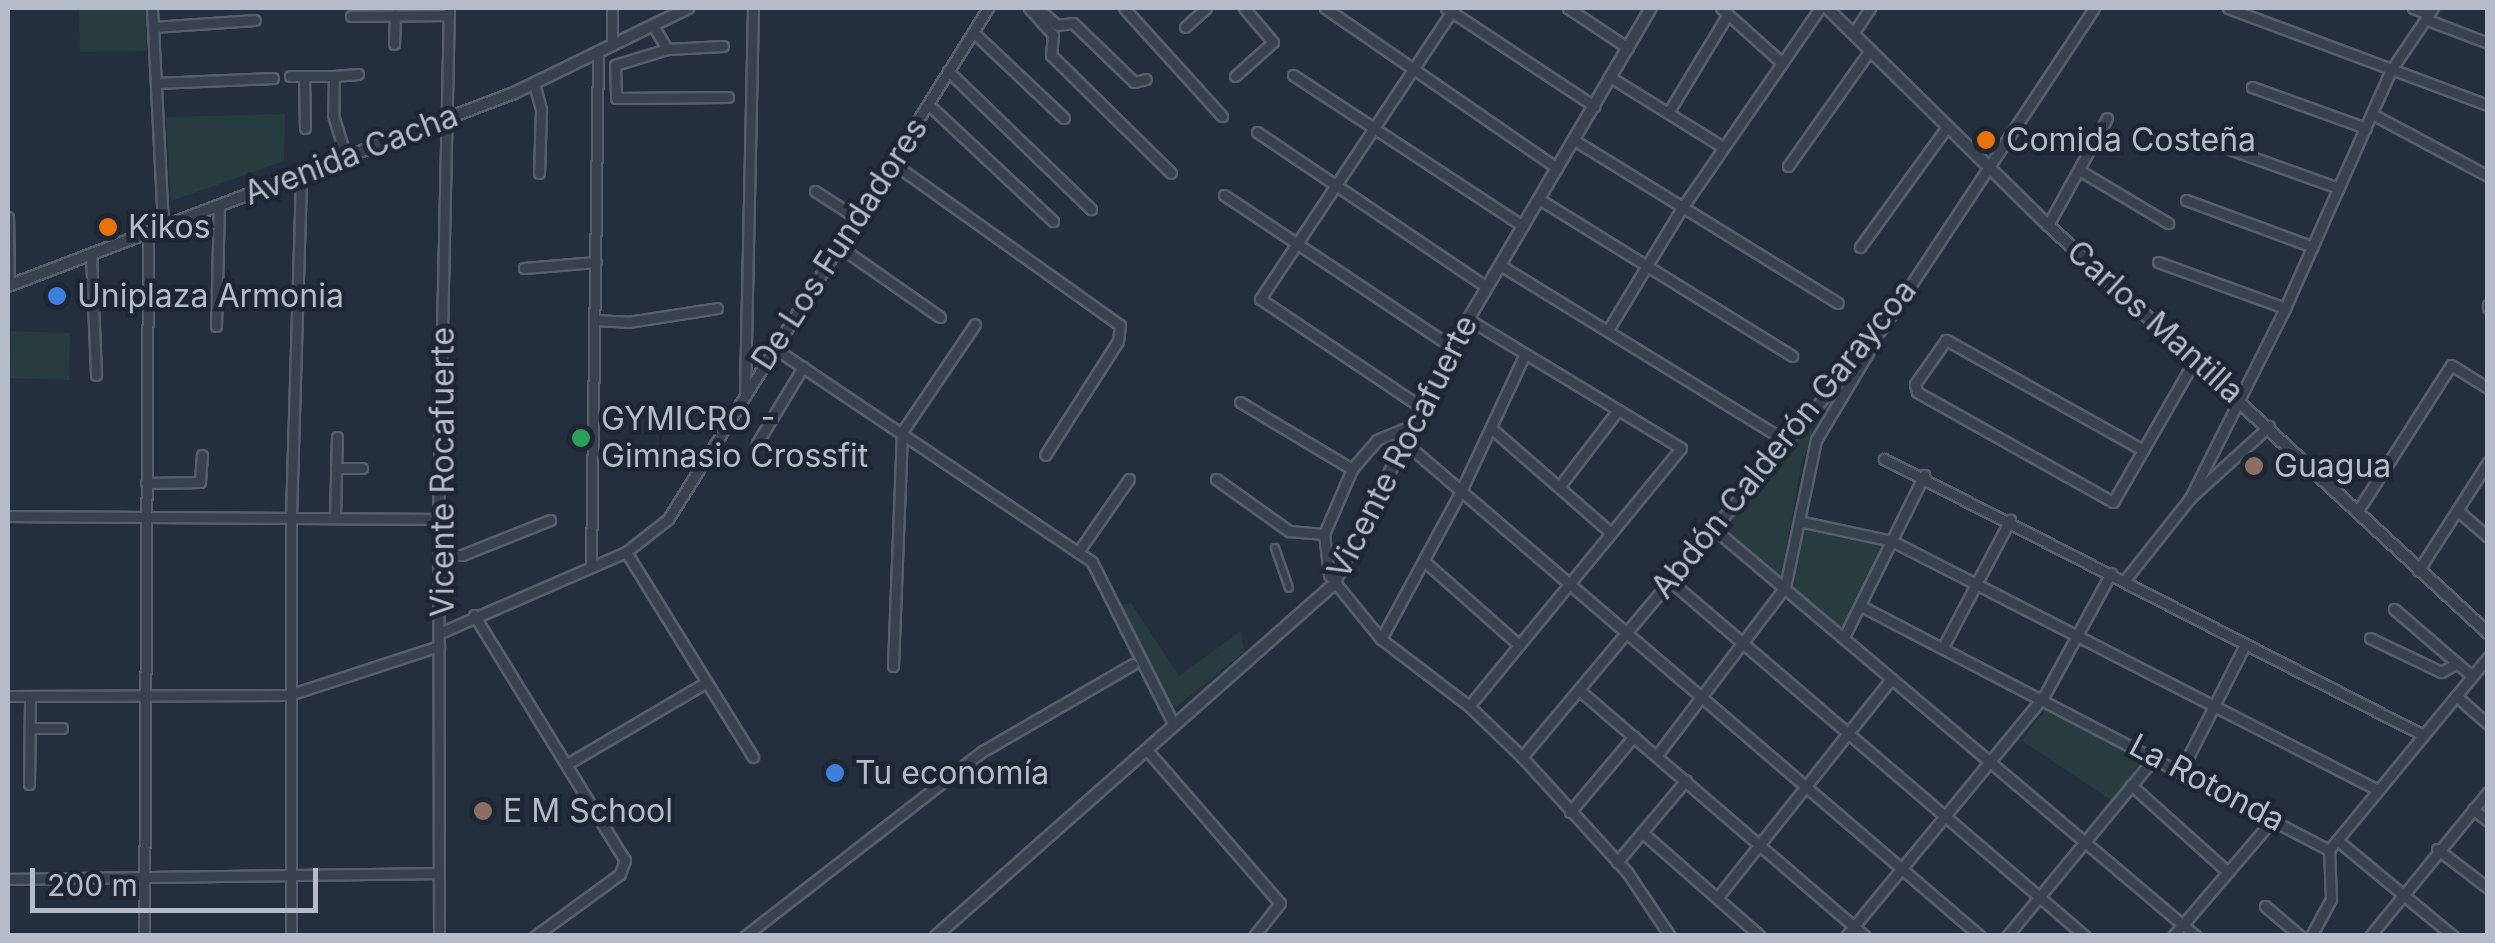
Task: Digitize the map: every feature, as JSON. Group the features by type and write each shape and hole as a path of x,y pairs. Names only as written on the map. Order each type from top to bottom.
{"street":[{"path":"152,8 162,227"},
{"path":"612,8 612,45"},
{"name":"Avenida Cacha","path":"8,286 449,118 534,83 688,8"},
{"path":"745,393 752,8"},
{"name":"De Los Fundadores","path":"442,632 626,552 668,519 894,164 988,8"},
{"path":"1029,8 1054,35 1051,56 1171,173"},
{"path":"1038,8 1057,25 1078,27 1134,82 1146,80"},
{"path":"1124,8 1222,116"},
{"path":"1185,27 1206,8"},
{"path":"1235,76 1273,42 1244,8"},
{"path":"1325,8 1557,168"},
{"path":"1568,8 1628,48"},
{"name":"Vicente Rocafuerte","path":"936,936 1334,584 1452,347 1652,8"},
{"path":"1608,330 1682,208 1823,8"},
{"name":"Carlos Mantilla","path":"1823,8 1854,32 2048,226 2242,400 2418,571 2488,633"},
{"path":"1854,32 1870,8"},
{"name":"Abdón Calderón Garaycoa","path":"1522,756 1883,326 2094,8"},
{"path":"2228,8 2488,105"},
{"path":"2412,8 2488,43"},
{"path":"1420,407 1260,299 1376,131 1450,9 1594,106"},
{"path":"351,16 449,11"},
{"name":"Vicente Rocafuerte","path":"439,936 438,646 442,632 438,520 449,11"},
{"path":"1668,112 1724,11 1782,63"},
{"path":"2190,498 2285,308 2390,70 2429,14"},
{"path":"394,44 395,15"},
{"path":"153,26 255,20"},
{"path":"652,24 666,49"},
{"path":"973,32 1064,118"},
{"path":"723,46 666,49 615,64 616,98 728,97"},
{"path":"1788,166 1870,50"},
{"path":"592,566 598,52"},
{"path":"948,71 1090,210"},
{"path":"290,76 358,74"},
{"path":"1293,75 1523,226"},
{"path":"304,76 305,128"},
{"path":"334,76 333,115 346,158"},
{"path":"1610,77 1723,147"},
{"path":"156,83 273,78"},
{"path":"534,83 540,110 539,173"},
{"path":"2252,87 2366,128"},
{"path":"929,104 1054,221"},
{"path":"2372,114 2488,176"},
{"path":"2048,226 2107,118"},
{"path":"1860,247 1946,128"},
{"path":"1257,132 1487,287"},
{"path":"1574,140 1838,303"},
{"path":"2218,145 2339,188"},
{"path":"894,164 1120,325 1118,341 1045,455"},
{"path":"2079,170 2168,222"},
{"path":"291,936 291,516 301,174"},
{"path":"815,191 858,219"},
{"path":"1224,195 1452,347"},
{"path":"1539,199 1792,356"},
{"path":"2186,200 2313,248"},
{"path":"216,326 219,206"},
{"path":"8,217 8,286"},
{"path":"144,936 148,232"},
{"path":"840,247 940,317"},
{"path":"91,254 96,375"},
{"path":"524,268 596,262"},
{"path":"2158,262 2285,308"},
{"path":"1500,265 1785,440"},
{"path":"595,320 628,322 717,308"},
{"path":"1468,320 1681,448 1469,706"},
{"path":"893,666 902,432 975,324"},
{"path":"1657,755 1785,587 1816,440 1883,326"},
{"path":"2143,450 1941,339 1914,389 2113,502 2143,450 2196,358"},
{"path":"746,347 771,352 803,367 1092,562 1174,725"},
{"path":"1380,639 1461,491 1525,354"},
{"path":"2357,512 2451,365 2488,388"},
{"path":"756,443 803,367"},
{"path":"1240,402 1352,469"},
{"path":"1559,487 1618,410"},
{"path":"1411,426 1377,440 1352,469 1324,534 1334,584 1380,639 1469,706 1522,756 1617,862 1670,936"},
{"path":"2126,580 2190,498 2269,426"},
{"path":"1492,428 1611,533"},
{"path":"336,517 337,437"},
{"path":"1404,442 1980,936"},
{"path":"146,483 200,482 202,456"},
{"path":"1884,459 1924,475 2126,580 2244,647 2423,735"},
{"path":"2418,571 2488,462"},
{"path":"336,468 362,468"},
{"path":"1844,636 1924,475"},
{"path":"1216,478 1289,531 1324,534"},
{"path":"1078,552 1129,479"},
{"path":"2457,510 2488,536"},
{"path":"8,516 438,520"},
{"path":"439,555 462,554 550,520"},
{"path":"1943,647 2010,520"},
{"path":"1798,521 1892,541 2378,790"},
{"path":"1713,528 2196,936"},
{"path":"1275,548 1289,588"},
{"path":"626,552 754,758"},
{"path":"1424,561 1519,645"},
{"path":"1846,936 2044,696 2111,573"},
{"path":"1669,580 2085,936"},
{"name":"La Rotonda","path":"1861,606 2044,696 2180,771 2275,817 2329,850"},
{"path":"2394,608 2472,676"},
{"path":"474,615 625,865 535,936"},
{"path":"2370,638 2441,672 2457,663"},
{"path":"8,696 290,695 438,646"},
{"path":"2180,771 2244,647"},
{"path":"2311,936 2332,898 2329,850 2488,656"},
{"path":"745,936 982,751 1132,664"},
{"path":"1717,898 1892,678"},
{"path":"566,764 706,682"},
{"path":"1579,690 1761,840 1865,936"},
{"path":"29,784 30,696"},
{"path":"2456,696 2488,724"},
{"path":"30,728 62,728"},
{"path":"1570,812 1634,736"},
{"path":"1146,749 1280,903 1254,936"},
{"path":"2007,936 2155,756"},
{"path":"1617,862 1686,780"},
{"path":"2131,785 2228,872"},
{"path":"2370,936 2400,891 2488,792"},
{"path":"2473,809 2488,821"},
{"path":"2173,936 2275,817"},
{"path":"1644,834 1760,936"},
{"path":"2338,840 2453,936"},
{"path":"2437,849 2488,888"},
{"path":"8,879 438,873"},
{"path":"2266,906 2300,936"}],"green space":[{"path":"79,8 146,8 146,51 80,52"},
{"path":"285,114 284,161 171,201 166,117"},
{"path":"11,331 70,333 69,380 10,378"},
{"path":"1841,385 1802,460 1781,578 1721,527"},
{"path":"1802,525 1887,543 1842,629 1790,585"},
{"path":"1131,603 1179,676 1241,631 1244,652 1170,712 1132,660 1113,606"},
{"path":"2046,709 2146,759 2111,800 2022,741"}],"place":[{"name":"Comida Costeña","path":"1986,140"},
{"name":"Kikos","path":"108,227"},
{"name":"Uniplaza Armonia","path":"57,296"},
{"name":"GYMICRO - Gimnasio Crossfit","path":"581,438"},
{"name":"Guagua","path":"2254,466"},
{"name":"Tu economía","path":"835,773"},
{"name":"E M School","path":"483,811"}]}
